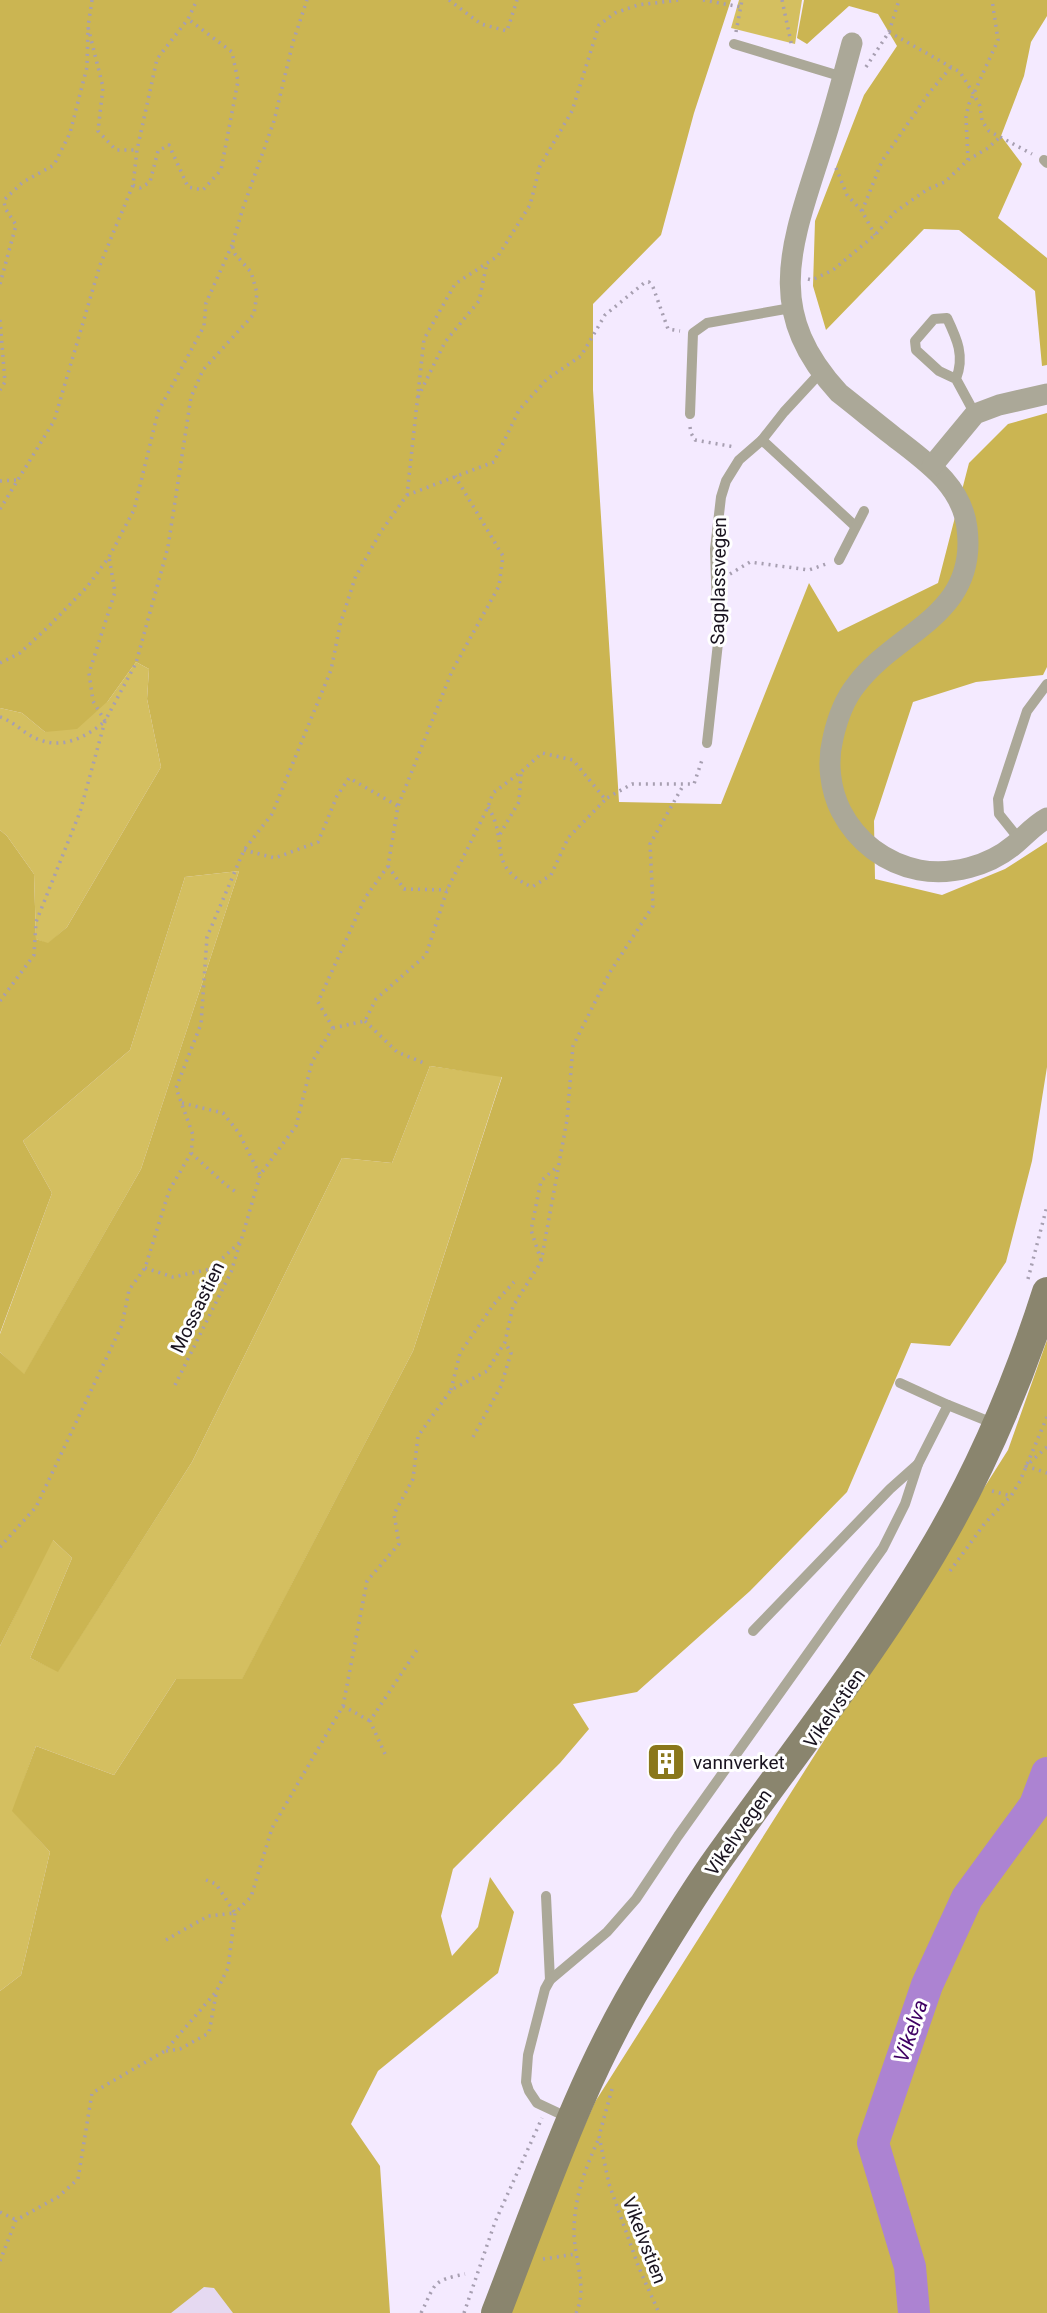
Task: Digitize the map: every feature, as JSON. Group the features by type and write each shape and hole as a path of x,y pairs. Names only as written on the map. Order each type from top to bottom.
{"street":[{"path":"852,43 795,239 789,273 791,308 802,341 838,393 932,466 955,493 964,512 967,541 964,568 957,588 941,611 869,671 851,692 836,727 831,747 832,787 844,817 859,838 887,859 931,872 962,869 1000,855 1047,818"},
{"path":"932,466 975,414 999,405 1047,394"},
{"name":"Vikelvvegen","path":"496,2313 571,2119 610,2036 648,1968 711,1870 880,1635 939,1541 997,1425 1022,1365 1047,1292"}],"lane":[{"path":"734,44 843,78"},
{"path":"690,414 693,333 707,323 791,308"},
{"path":"956,379 961,368 957,339 947,318 934,319 915,341 916,351 939,371 956,379 975,414"},
{"name":"Sagplassvegen","path":"707,743 718,643 715,550 721,497 732,470 821,372"},
{"path":"762,440 855,526"},
{"path":"839,560 864,511"},
{"path":"1019,839 999,814 998,799 1027,711 1047,684"},
{"path":"900,1382 997,1425"},
{"path":"571,2119 537,2103 526,2082 533,2029 541,1999 550,1980 607,1932 636,1899 883,1548 908,1497 918,1464 948,1405"},
{"path":"753,1631 890,1489 918,1464"},
{"path":"546,1896 550,1980"}],"path":[{"path":"0,284 16,225 5,208 4,200 23,182 54,165 70,133 87,67 92,0"},
{"path":"0,509 54,421 100,265 133,185 137,150 157,59 188,19 197,0"},
{"path":"0,663 20,653 87,587 109,557 134,510 158,412 204,326 206,303 232,245 274,121 293,41 307,0"},
{"path":"449,0 481,24 507,31 517,0"},
{"path":"0,1547 36,1507 122,1325 128,1290 145,1268 169,1191 191,1153 193,1135 176,1088 201,1024 207,937 244,849 272,814 331,670 340,625 355,578 380,533 407,495 424,340 455,284 498,256 530,205 540,166 572,111 599,25 615,13 637,3 680,0"},
{"path":"703,0 741,7"},
{"path":"734,44 742,0"},
{"path":"782,0 791,45 803,65"},
{"path":"864,71 889,32 899,0"},
{"path":"968,160 966,117 973,93 998,40 992,0"},
{"path":"133,185 140,188 150,182 158,151 169,145 188,187 203,190 221,170 238,81 232,52 188,19"},
{"path":"88,27 103,87 98,131 116,150 137,150"},
{"path":"889,32 960,72 973,93 982,121 989,131 1045,161"},
{"path":"862,211 882,160 929,93 951,67"},
{"path":"803,277 812,280 833,270 875,235 895,212 945,182 968,160 999,138"},
{"path":"836,168 847,195 862,211 875,235"},
{"path":"0,1000 34,955 36,922 80,812 105,721 136,663 168,547 191,397 203,370 254,314 257,293 251,272 235,254 232,245"},
{"path":"416,402 445,342 478,301 487,263"},
{"path":"407,495 494,462 519,410 547,379 580,356 605,315 644,283 649,282 653,287 668,329 693,333"},
{"path":"0,320 5,382 0,390"},
{"path":"690,414 691,433 695,440 751,450"},
{"path":"333,1028 318,1002 365,898 388,866 398,806 452,671 499,586 503,556 455,476"},
{"path":"0,481 18,480"},
{"path":"105,721 93,701 89,673 115,592 109,557"},
{"path":"717,583 750,562 809,569 839,560"},
{"path":"0,717 39,740 61,744 89,734 105,721"},
{"path":"488,807 496,819 503,866 516,880 532,887 551,875 568,838 605,799 632,784 694,784 707,743"},
{"path":"365,1021 376,999 426,955 447,890 493,793 542,753 573,760 605,799"},
{"path":"499,836 519,802 521,772"},
{"path":"244,849 275,858 318,842 337,796 349,778 398,806"},
{"path":"451,1390 487,1371 505,1342 513,1306 541,1262 568,1120 573,1046 610,972 653,906 650,844 684,784"},
{"path":"388,866 404,889 447,890"},
{"path":"182,1103 223,1114 239,1133 260,1175 296,1126 312,1062 333,1028 365,1021"},
{"path":"365,1021 397,1052 424,1063"},
{"path":"191,1153 236,1192"},
{"path":"541,1262 531,1230 541,1181 559,1165"},
{"name":"Mossastien","path":"174,1385 231,1272 260,1175"},
{"path":"145,1268 173,1277 211,1269 241,1241"},
{"path":"166,1940 208,1916 235,1913 251,1897 272,1828 343,1706 366,1581 399,1544 394,1514 413,1479 418,1436 451,1390 460,1353 494,1304 514,1282"},
{"path":"474,1437 501,1386 511,1353 505,1342"},
{"path":"944,1579 985,1524 1011,1496 1047,1416"},
{"path":"1026,1466 1047,1447"},
{"path":"1026,1466 1047,1473"},
{"path":"370,1721 416,1650"},
{"path":"343,1706 370,1721 385,1754"},
{"path":"0,2261 16,2220 58,2197 78,2179 92,2093 165,2051 216,1992 229,1968 235,1913 216,1884 206,1880"},
{"path":"165,2051 180,2049 209,2033 216,1992"},
{"name":"Vikelvstien","path":"576,2313 580,2298 574,2233 578,2191 614,2086"},
{"name":"Vikelvstien","path":"599,2136 609,2184 639,2268 659,2313"},
{"path":"0,2212 16,2220"},
{"path":"543,2259 576,2255"},
{"path":"421,2313 435,2286 443,2278 465,2274"}],"shaded area":[{"path":"0,0 731,0 694,113 661,235 593,304 593,390 619,802 721,804 809,583 838,632 938,583 969,463 1008,424 1047,413 1047,667 1043,675 976,682 913,702 874,821 875,879 942,895 1005,869 1047,842 1047,1067 1032,1161 1006,1262 950,1346 911,1343 847,1492 750,1591 637,1692 573,1704 589,1729 560,1763 453,1869 441,1916 452,1956 478,1927 490,1877 514,1912 498,1973 378,2071 351,2124 380,2166 390,2313 233,2313 214,2288 204,2287 171,2313 0,2313 0,1991 21,1975 50,1852 12,1811 36,1746 114,1775 176,1679 242,1679 413,1351 502,1077 430,1066 392,1163 342,1158 192,1462 58,1672 30,1658 72,1558 53,1540 0,1646 0,1352 24,1374 141,1169 239,871 185,877 130,1050 23,1141 52,1193 0,1333 0,830 34,874 36,939 48,943 67,927 161,767 147,699 149,669 136,662 108,701 77,729 45,732 22,713 0,708"},
{"path":"739,0 802,0 795,44 731,28"},
{"path":"804,0 1047,0 1047,16 1031,42 1024,76 1001,136 1022,164 998,218 1047,258 1047,365 1042,366 1035,291 959,230 924,229 826,330 813,286 815,221 864,95 897,46 878,14 849,6 807,44 797,38"},
{"path":"136,662 149,669 147,699 161,767 67,927 48,944 36,939 34,874 0,830 0,708 22,713 45,732 108,701"},
{"path":"239,871 141,1169 24,1375 0,1352 0,1334 52,1193 23,1141 130,1050 185,877"},
{"path":"430,1066 502,1076 413,1351 242,1680 176,1679 114,1775 36,1746 13,1811 50,1852 21,1975 0,1991 0,1646 52,1539 72,1558 30,1658 58,1671 192,1462 342,1158 392,1163"},
{"path":"1047,1340 1047,2313 511,2313 551,2201 595,2102 1008,1450"},
{"path":"212,2276 240,2313 140,2313"}],"waterway":[{"name":"Vikelva","path":"914,2313 910,2267 873,2143 927,1985 967,1898 1035,1805 1047,1773"}],"place":[{"name":"vannverket","path":"666,1762"}]}
